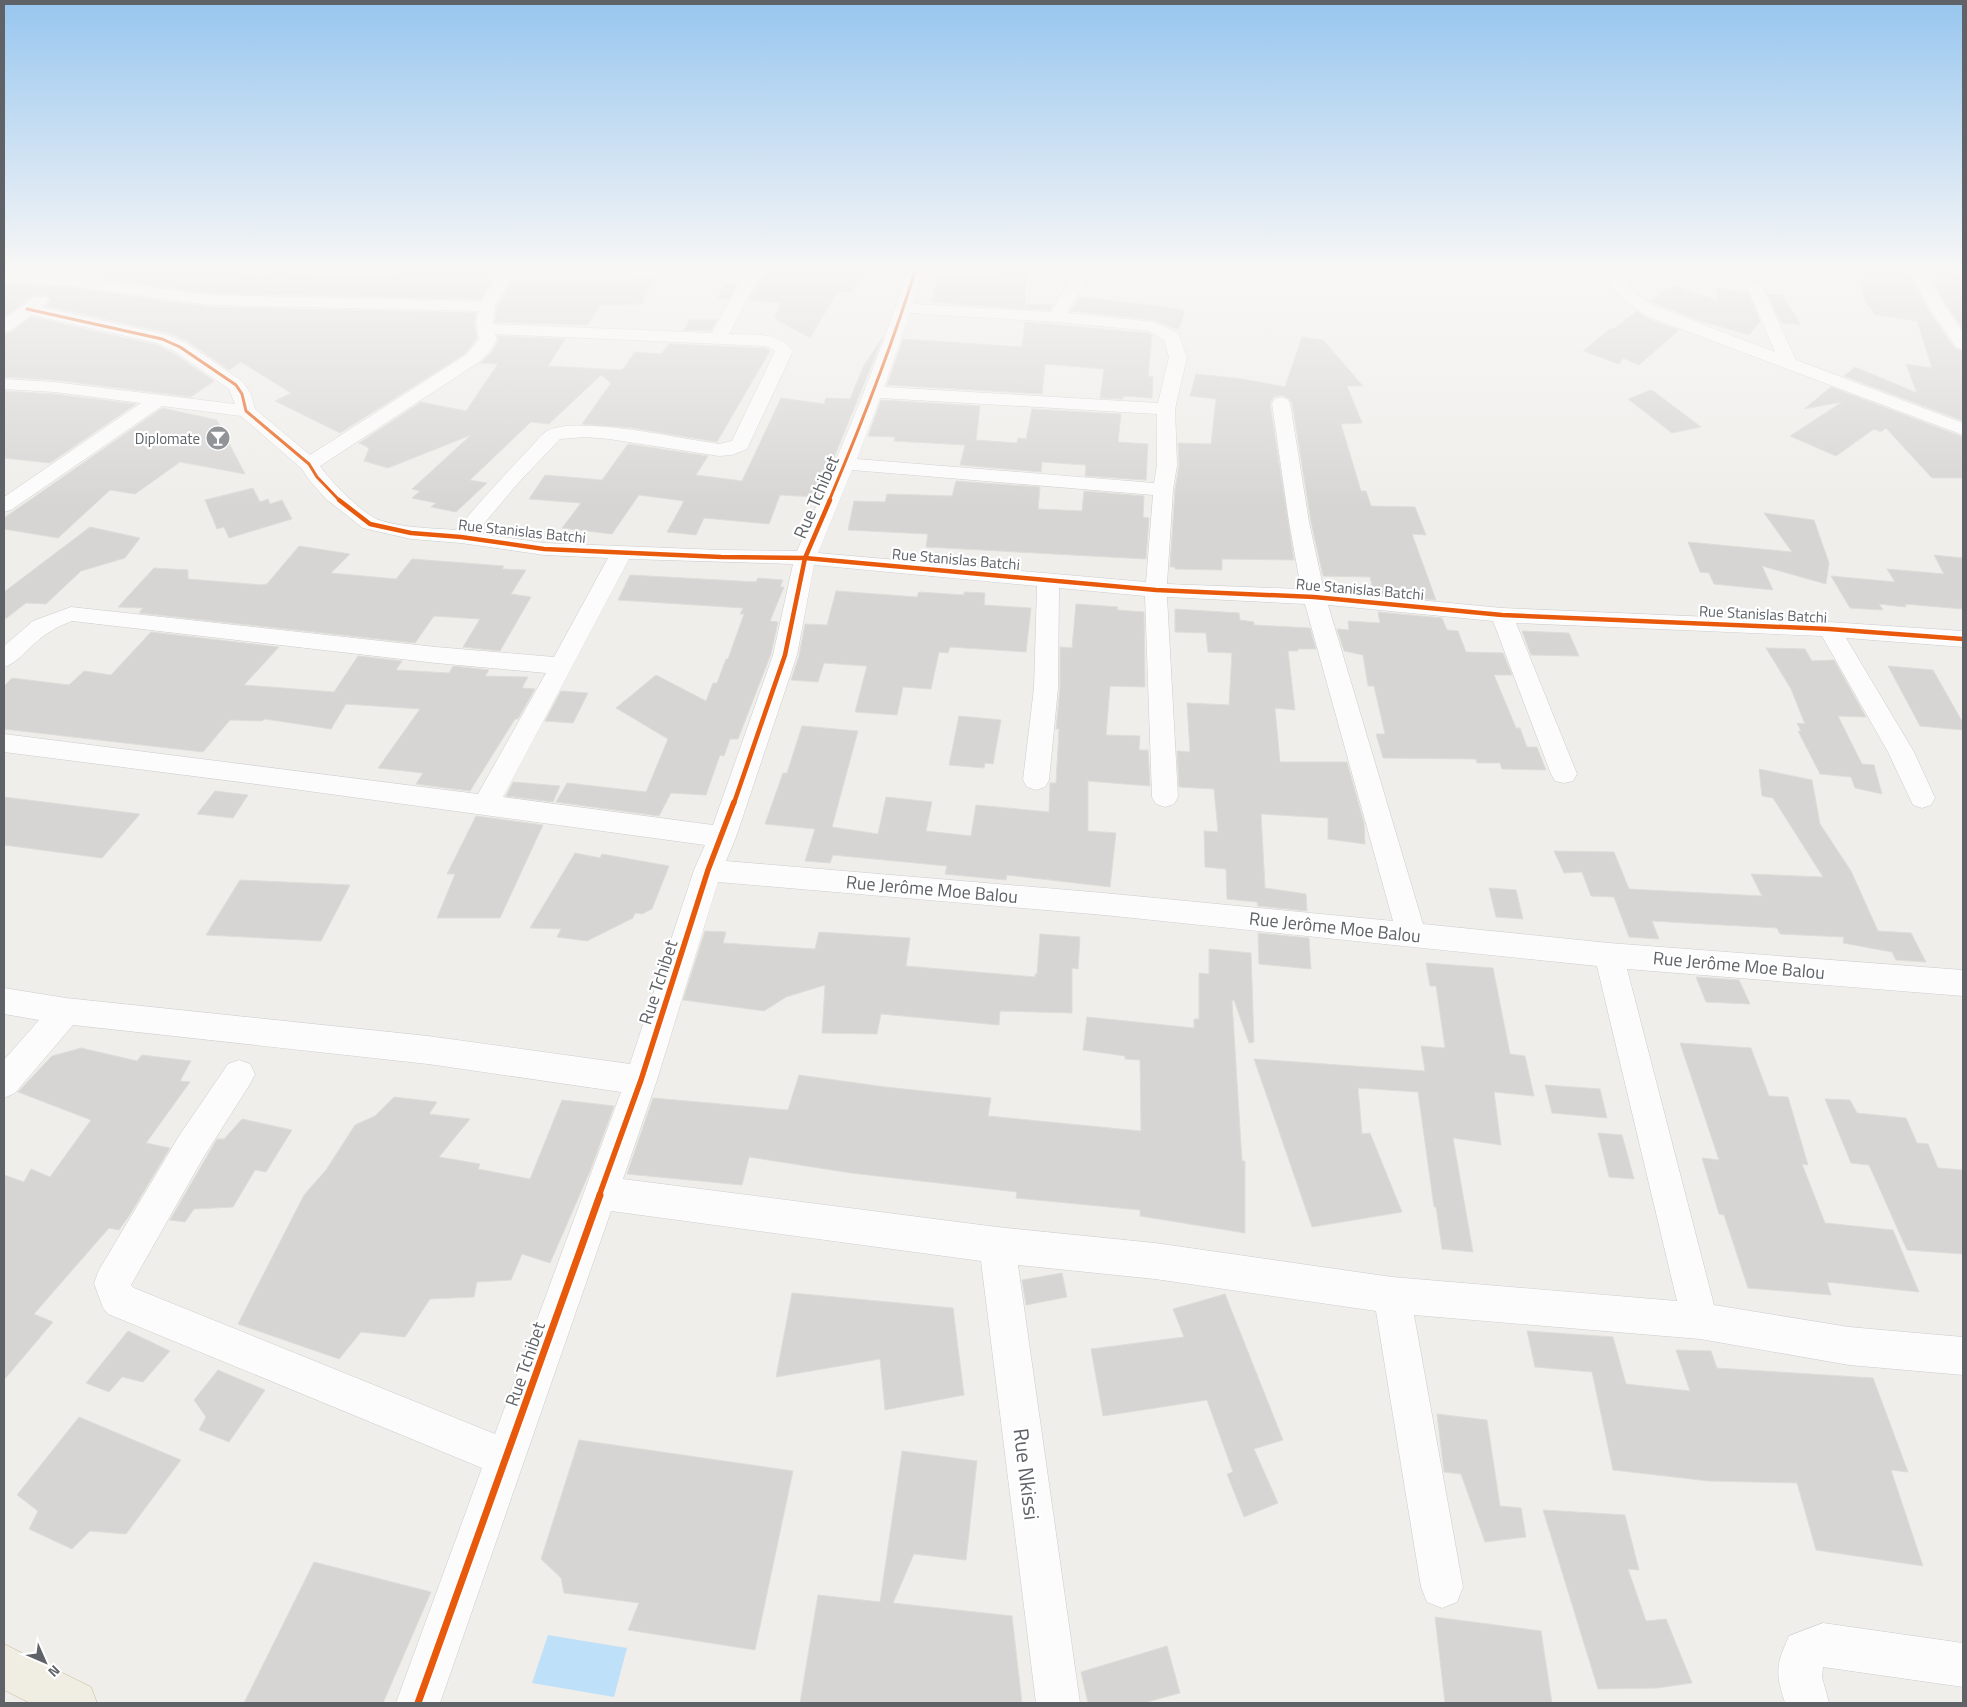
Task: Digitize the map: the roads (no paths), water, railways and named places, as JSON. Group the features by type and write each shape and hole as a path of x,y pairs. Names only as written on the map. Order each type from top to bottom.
{"highway":[{"path":"4,1666 75,1703"}],"street":[{"path":"4,384 54,387 246,411 242,394 236,385 180,348"},
{"path":"309,464 473,358 483,348"},
{"path":"461,537 530,459 554,434 562,430 614,435 719,450 732,449 740,445 784,351 782,348"},
{"name":"Rue Tchibet","path":"418,1703 641,1080 708,870 722,836 785,655 805,558 846,464 890,348"},
{"path":"1165,797 1156,590 1163,490 1167,465 1166,409 1178,357 1175,348"},
{"path":"1749,348 1963,430"},
{"path":"1782,348 1788,362"},
{"path":"874,392 1166,409"},
{"path":"4,506 160,400"},
{"path":"1281,403 1299,522 1314,597 1410,934"},
{"name":"Rue Stanislas Batchi","path":"246,411 309,464 317,477 334,495 370,524 411,533 461,537 544,549 805,558 1156,590 1314,597 1502,615 1829,629 1963,639"},
{"path":"846,464 1163,490"},
{"path":"486,804 562,666 621,553"},
{"path":"1036,780 1046,688 1048,580"},
{"path":"4,659 33,631 52,620 71,614 436,655 562,666"},
{"path":"1502,615 1564,774"},
{"path":"1829,629 1901,752 1922,798"},
{"path":"4,743 722,836"},
{"name":"Rue Jerôme Moe Balou","path":"708,870 1114,905 1609,955 1963,983"},
{"path":"1609,955 1700,1321"},
{"path":"4,1001 66,1010 428,1050 641,1080"},
{"path":"4,1083 66,1010"},
{"path":"239,1074 191,1147 112,1283 116,1295 121,1301 506,1458"},
{"path":"600,1193 997,1245 1155,1261 1392,1295 1700,1321 1849,1346 1963,1356"},
{"name":"Rue Nkissi","path":"997,1245 1058,1703"},
{"path":"1392,1295 1442,1587"},
{"path":"1807,1703 1798,1675 1799,1664 1804,1651 1823,1645 1963,1665"}],"water":[{"path":"548,1635 627,1648 614,1697 532,1683"}],"place":[{"name":"Diplomate","path":"218,438"}]}
